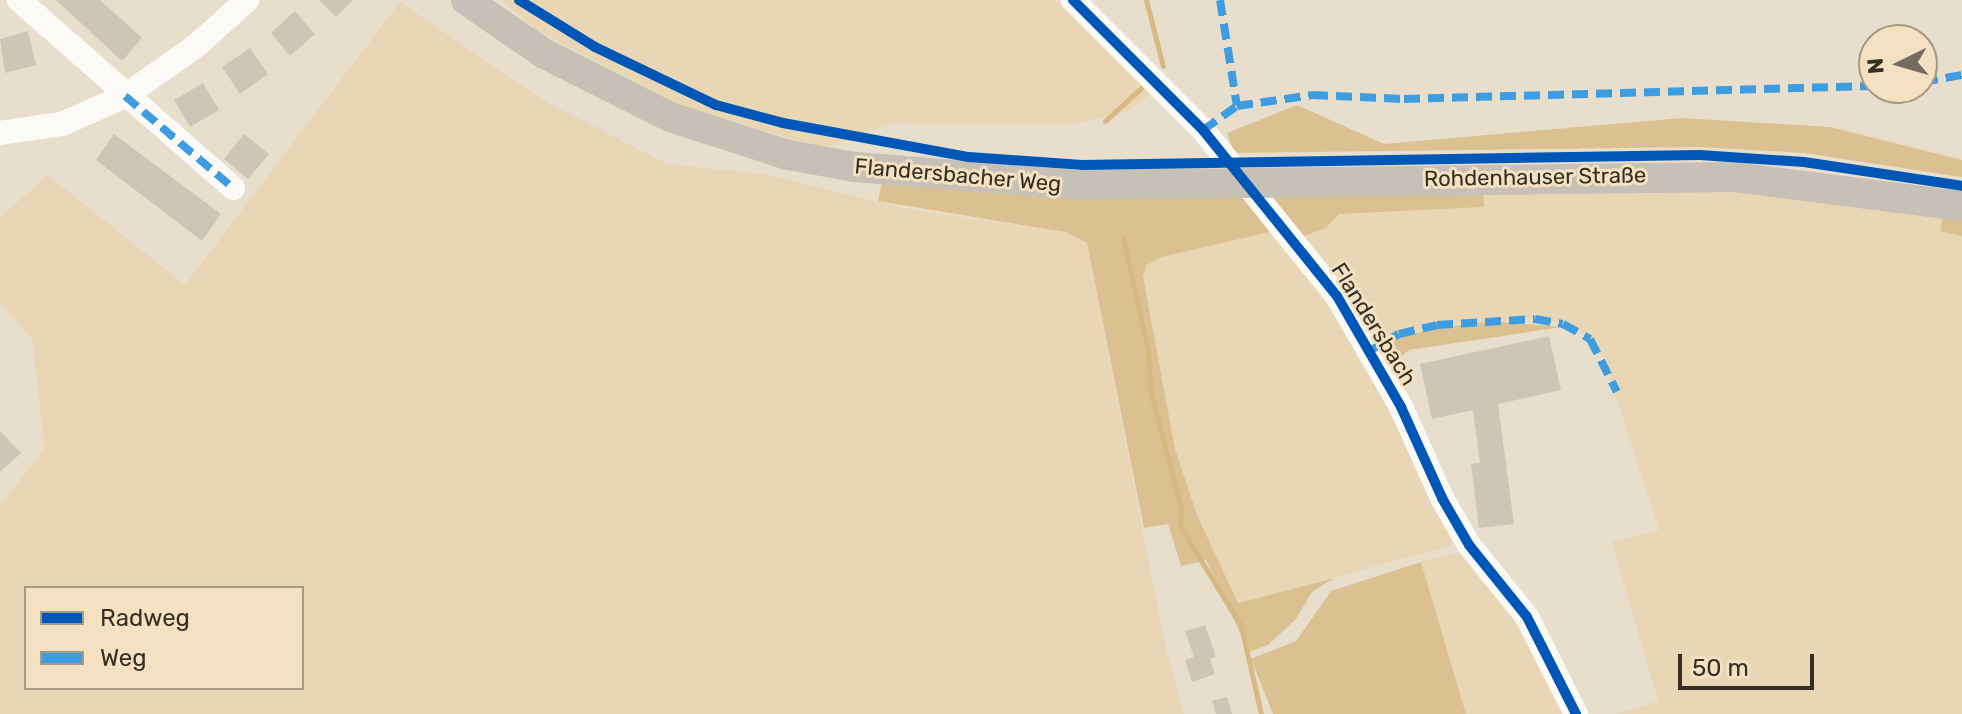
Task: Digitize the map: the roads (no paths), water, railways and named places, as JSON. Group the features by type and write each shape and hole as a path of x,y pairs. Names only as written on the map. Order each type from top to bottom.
{"main road":[{"name":"Flandersbacher Weg","path":"466,0 543,53 602,85 721,136 788,155 921,176 1105,184"},
{"name":"Rohdenhauser Straße","path":"1105,184 1735,177 1962,206"}],"street":[{"path":"19,0 233,188"},
{"path":"0,133 62,124 125,96 196,46 247,0"},
{"name":"Flandersbach","path":"1073,0 1203,130 1337,296 1401,407 1442,498 1469,545 1527,617 1576,714"}],"waterway":[{"name":"Flandersbach","path":"1146,0 1163,66"},
{"name":"Flandersbach","path":"1105,121 1141,88"},
{"name":"Flandersbach","path":"1123,238 1148,351 1151,394 1181,507 1180,526 1241,626 1261,714"}]}
